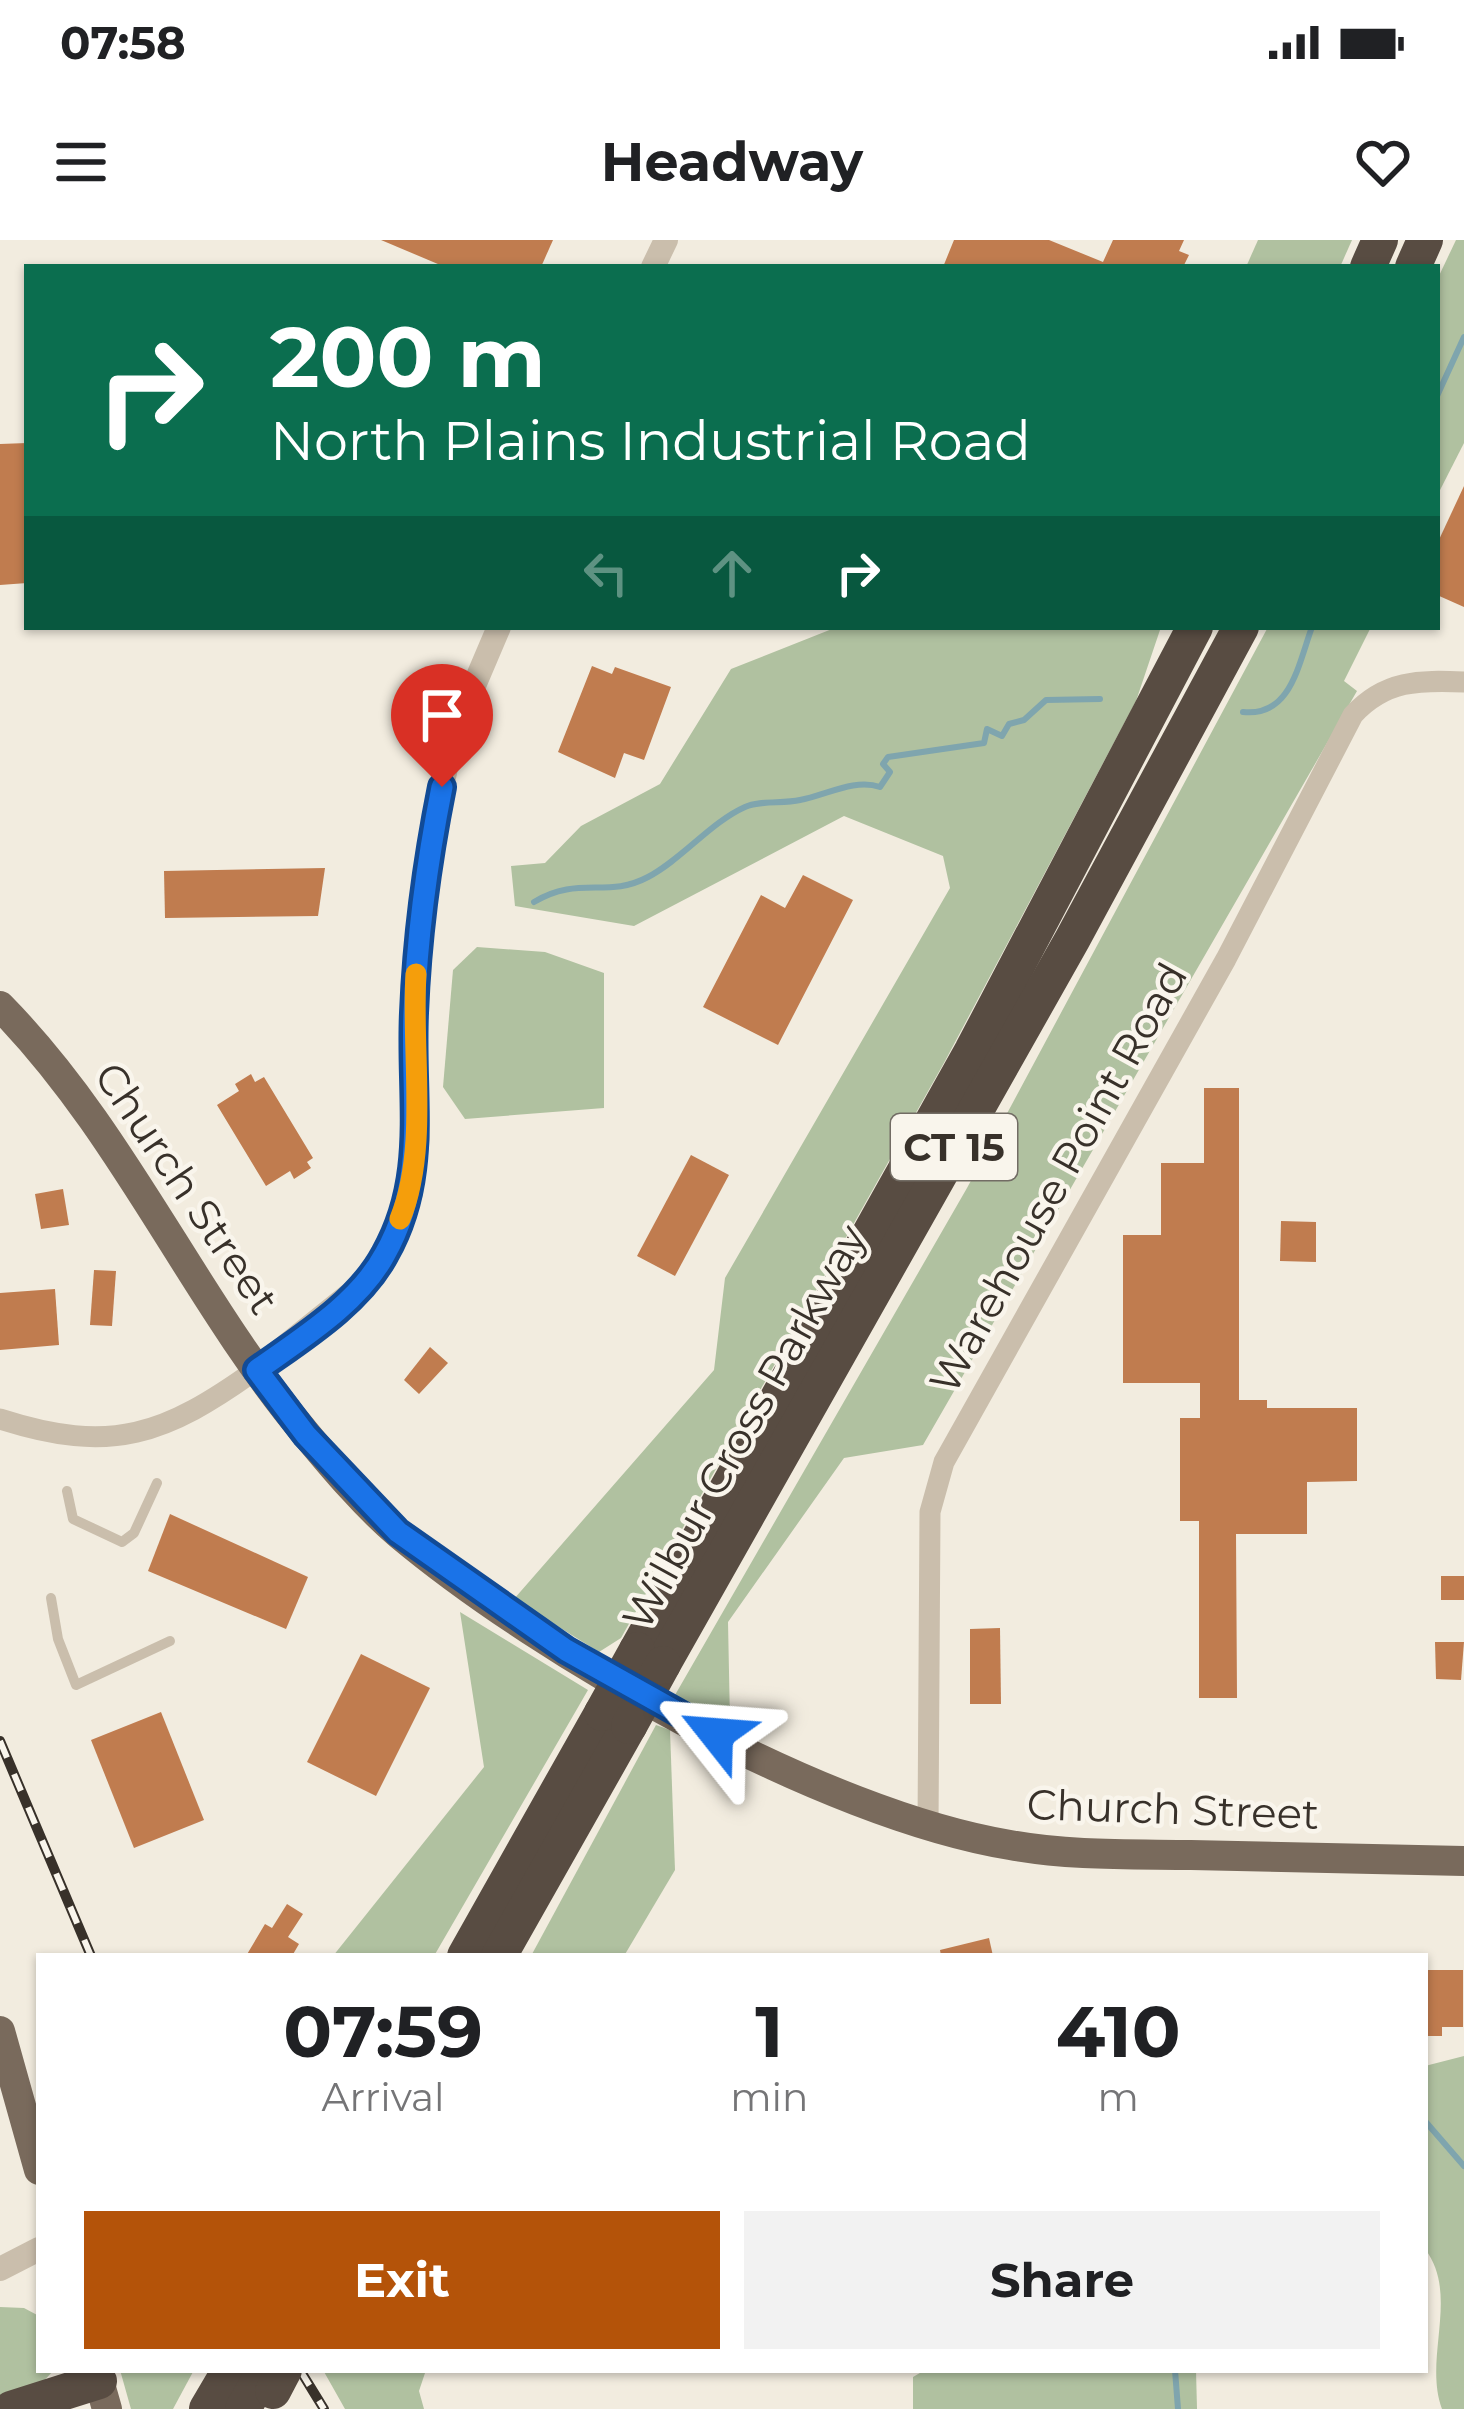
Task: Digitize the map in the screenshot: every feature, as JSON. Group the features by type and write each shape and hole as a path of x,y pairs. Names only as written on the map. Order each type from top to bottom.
{"highway":[{"name":"Wilbur Cross Parkway","path":"650,1657 1194,630"},
{"name":"Wilbur Cross Parkway","path":"468,1953 615,1719 1072,940 1239,630"},
{"name":"Wilbur Cross Parkway","path":"500,1953 615,1719"},
{"path":"207,2409 261,2385"},
{"path":"11,2409 101,2387"}],"main road":[{"name":"Church Street","path":"0,1006 77,1095 257,1370 306,1435 398,1532 505,1610 626,1685 746,1750 928,1827 1075,1853 1464,1861"},
{"path":"0,2031 36,2159"}],"street":[{"path":"0,1419 65,1437 148,1432 184,1418 257,1370 364,1283 385,1256 411,1193 418,1139 414,1012 427,857 455,729 498,630"},
{"name":"Warehouse Point Road","path":"928,1827 930,1512 944,1462 1226,958 1353,715 1370,697 1394,684 1464,682"},
{"path":"0,2269 36,2251"}],"lane":[{"path":"67,1491 73,1519 122,1542 134,1533 157,1484"},
{"path":"51,1598 58,1639 76,1685 170,1641"}],"green space":[{"path":"1258,240 1352,240 1341,264 1247,264"},
{"path":"1456,240 1464,240 1464,443 1440,490 1440,274"},
{"path":"829,630 1160,630 1136,701 945,1061 621,1638 599,1652 514,1599 714,1370 725,1278 950,888 943,856 844,816 634,926 515,906 511,866 545,863 581,826 660,784 731,669"},
{"path":"1266,630 1370,630 1344,681 1357,691 923,1445 844,1458 728,1622 730,1722 671,1702 967,1188"},
{"path":"477,947 545,952 604,973 604,1108 465,1119 443,1087 453,970"},
{"path":"460,1612 588,1690 436,1953 335,1953 484,1767"},
{"path":"656,1725 670,1730 675,1870 626,1953 533,1953"},
{"path":"1464,2056 1464,2409 1442,2409 1437,2389 1441,2306 1440,2286 1428,2254 1428,2065"},
{"path":"0,2307 24,2308 36,2314 36,2373 51,2373 39,2386 0,2406"},
{"path":"121,2373 192,2373 173,2409 131,2409"},
{"path":"325,2373 425,2373 419,2391 424,2409 345,2409"},
{"path":"920,2373 1196,2373 1197,2409 913,2409 913,2377"}],"building":[{"path":"381,240 553,240 542,264 438,264"},
{"path":"954,240 1049,240 1103,262 1113,240 1184,240 1179,251 1189,255 1184,264 944,264"},
{"path":"24,443 24,583 0,585 0,444"},
{"path":"1464,486 1464,607 1440,596 1440,538"},
{"path":"592,666 612,674 615,667 671,687 644,760 624,753 615,778 558,752"},
{"path":"325,868 318,916 165,918 164,871"},
{"path":"803,875 853,900 778,1045 703,1007 761,895 785,908"},
{"path":"251,1074 255,1082 264,1077 313,1158 307,1162 311,1168 294,1179 290,1171 266,1186 217,1105 239,1091 235,1084"},
{"path":"1204,1088 1239,1088 1239,1400 1267,1400 1267,1408 1357,1408 1357,1481 1307,1482 1307,1534 1236,1534 1237,1698 1199,1698 1199,1521 1180,1521 1180,1418 1200,1418 1200,1383 1123,1383 1123,1235 1161,1235 1161,1163 1204,1163"},
{"path":"691,1155 729,1175 675,1276 637,1256"},
{"path":"63,1189 69,1225 41,1229 35,1194"},
{"path":"1281,1221 1316,1222 1316,1262 1280,1261"},
{"path":"94,1270 116,1271 112,1326 90,1325"},
{"path":"55,1289 59,1345 0,1350 0,1293"},
{"path":"430,1347 448,1363 419,1394 404,1380"},
{"path":"170,1514 308,1577 286,1629 148,1571"},
{"path":"1441,1576 1464,1576 1464,1600 1441,1600"},
{"path":"1000,1628 1001,1704 970,1704 970,1629"},
{"path":"1435,1642 1464,1642 1461,1680 1436,1679"},
{"path":"361,1654 430,1688 376,1796 307,1762"},
{"path":"161,1712 204,1820 134,1848 91,1740"},
{"path":"287,1904 303,1914 288,1937 299,1944 294,1953 248,1953 265,1924 272,1928"},
{"path":"989,1938 992,1953 940,1953"},
{"path":"1428,1970 1463,1970 1463,2027 1442,2027 1442,2036 1428,2036"}],"waterway":[{"path":"1440,389 1464,337"},
{"path":"1243,712 1259,711 1282,697 1297,672 1311,630"},
{"path":"534,902 565,890 619,886 648,877 720,822 751,805 800,800 851,786 880,787 890,772 883,764 888,757 984,743 987,729 1002,736 1009,724 1024,720 1046,700 1100,699"},
{"path":"1428,2124 1464,2166"},
{"path":"1175,2373 1178,2409"}],"railway":[{"path":"0,1741 90,1953"},
{"path":"302,2373 324,2409"}],"slow traffic":[{"path":"400,1219 411,1193 418,1139 412,1067 416,974"}],"route":[{"path":"442,787 427,857 417,953 412,1067 418,1139 411,1193 385,1256 364,1283 257,1370 306,1435 398,1532 566,1650 716,1734"}]}
